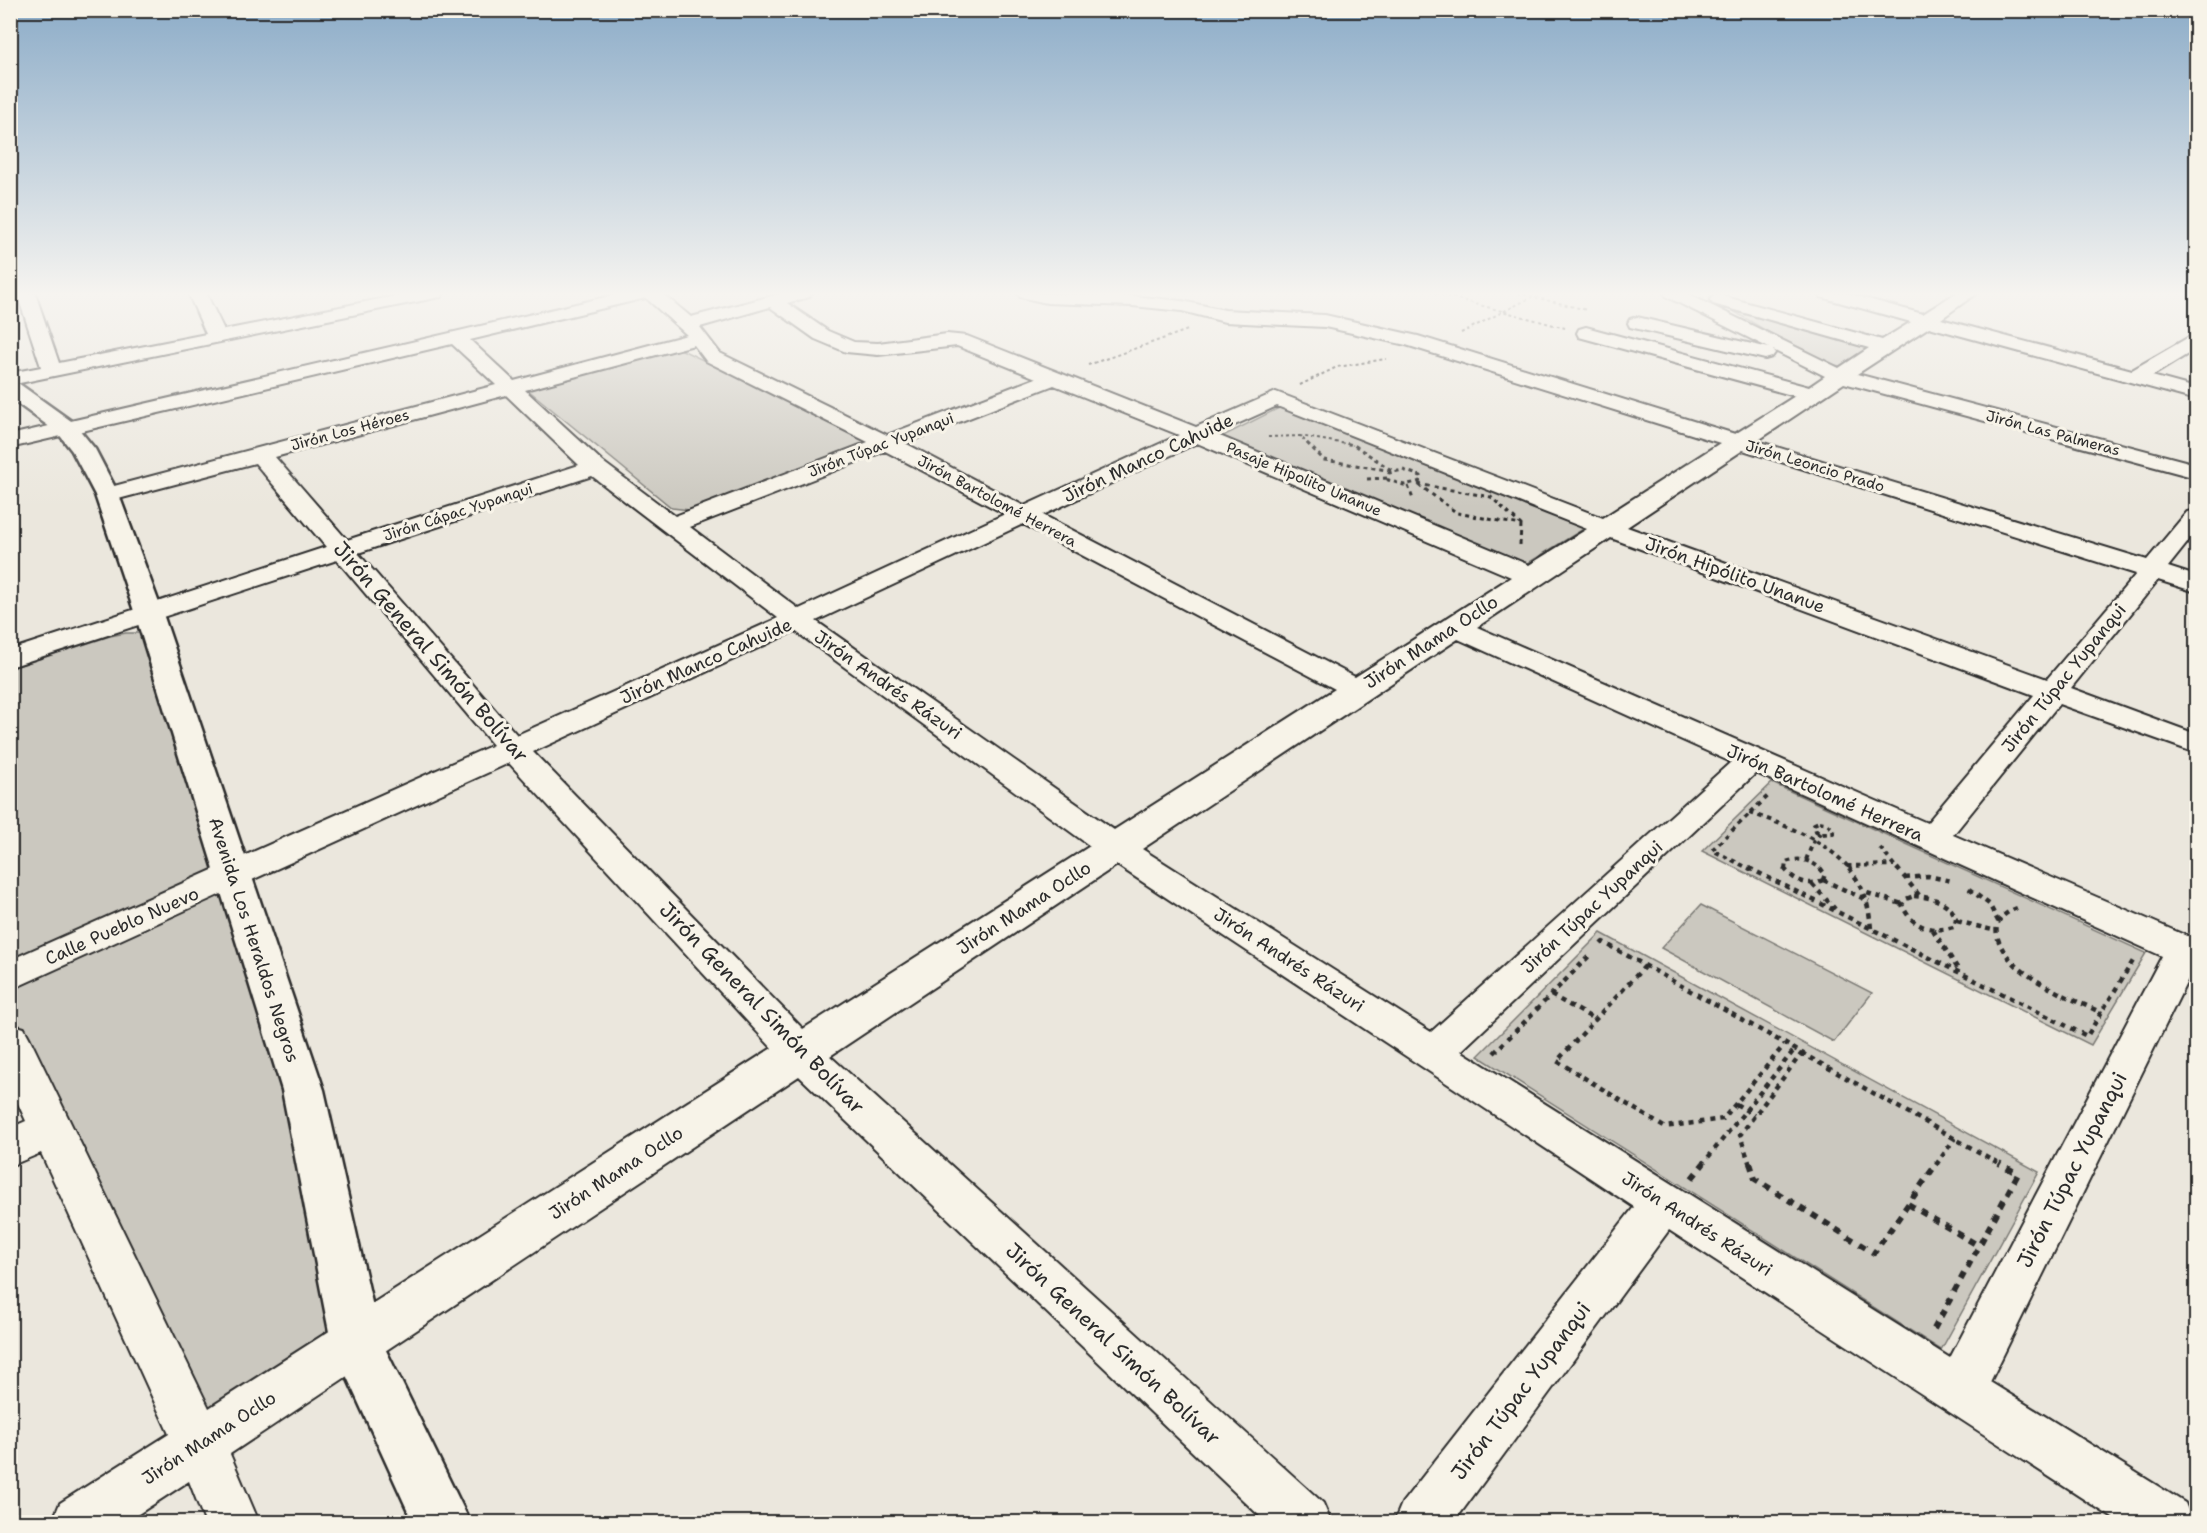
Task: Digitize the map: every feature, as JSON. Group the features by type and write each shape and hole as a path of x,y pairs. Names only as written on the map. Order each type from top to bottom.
{"street":[{"path":"50,365 52,371"},
{"path":"10,380 84,365"},
{"path":"10,442 341,365"},
{"name":"Jirón Andrés Rázuri","path":"486,365 595,467 797,620 1116,848 1434,1053 1683,1186 1960,1389 2166,1522"},
{"name":"Jirón Los Héroes","path":"107,495 511,388 586,365"},
{"name":"Jirón Bartolomé Herrera","path":"728,365 887,443 1358,690"},
{"name":"Pasaje Hipolito Unanue","path":"1024,365 1198,435 1532,576"},
{"name":"Jirón Leoncio Prado","path":"1489,365 2196,584"},
{"path":"1748,365 1823,379"},
{"name":"Jirón Las Palmeras","path":"1775,365 1823,379 2196,471"},
{"path":"1798,365 1823,379"},
{"name":"Jirón Mama Ocllo","path":"79,1522 1739,442 1823,379 1850,365"},
{"path":"2090,365 2196,394"},
{"path":"2135,377 2156,365"},
{"name":"Jirón Túpac Yupanqui","path":"672,526 1056,377"},
{"name":"Avenida Los Heraldos Negros","path":"10,388 66,429 83,449 107,495 149,614 303,1090 356,1342 442,1522"},
{"name":"Jirón Manco Cahuide","path":"233,876 1276,399"},
{"name":"Jirón Hipólito Unanue","path":"1276,399 1607,528 2196,744"},
{"name":"Jirón General Simón Bolívar","path":"260,454 513,749 801,1053 1304,1522"},
{"name":"Jirón Cápac Yupanqui","path":"10,659 595,467"},
{"name":"Jirón Túpac Yupanqui","path":"1931,840 2196,517"},
{"name":"Jirón Bartolomé Herrera","path":"1454,627 2190,953"},
{"name":"Jirón Túpac Yupanqui","path":"1434,1053 1751,760"},
{"name":"Calle Pueblo Nuevo","path":"10,976 233,876"},
{"name":"Jirón Túpac Yupanqui","path":"1960,1389 2190,953"},
{"path":"10,1039 30,1139 201,1443 232,1522"},
{"name":"Jirón Túpac Yupanqui","path":"1421,1522 1683,1186"}],"path":[{"path":"1056,377 1091,365"},
{"path":"1276,399 1337,367 1352,365"},
{"path":"1393,471 1354,445 1300,436 1324,460 1393,471 1408,470 1418,474 1422,479 1418,484"},
{"path":"1393,471 1387,475 1391,482 1402,485 1418,484 1491,497 1521,525 1457,513 1418,484"},
{"path":"1488,491 1499,495"},
{"path":"1776,788 1712,850 2087,1036 2138,954"},
{"path":"1750,813 1775,821 1814,840 1847,866 1866,893 1872,915 1871,929"},
{"path":"1826,823 1834,830 1829,835 1821,833 1816,831 1814,824 1826,823"},
{"path":"1806,860 1814,840 1821,833"},
{"path":"1875,843 1920,896"},
{"path":"1823,880 1825,874 1820,867 1806,860 1792,859 1785,862 1784,868 1788,874 1796,880 1811,884 1837,912"},
{"path":"1847,866 1894,865"},
{"path":"1905,878 1928,876 1956,882"},
{"path":"1811,884 1823,880 1869,901"},
{"path":"1962,885 1989,904 1998,921"},
{"path":"1866,893 1902,904"},
{"path":"1920,896 1938,900 1948,906 1955,914 1957,921 1953,927 1945,930 1933,929 1910,919 1902,904 1906,899 1920,896"},
{"path":"2021,907 2005,912 1998,921 1996,931 1999,944 2007,957 2038,981 2102,1013"},
{"path":"1957,921 1996,931"},
{"path":"1933,929 1961,974"},
{"path":"1502,1062 1492,1056 1603,942 2018,1174 1932,1333 1922,1326"},
{"path":"1645,966 1557,1061 1664,1127 1723,1119 1785,1044"},
{"path":"1551,995 1596,1020"},
{"path":"1683,1186 1795,1049"},
{"path":"1802,1053 1740,1135 1755,1179 1874,1253 1955,1138"},
{"path":"1736,1104 1754,1116"},
{"path":"1908,1204 1979,1246"}],"shaded area":[{"path":"621,365 712,365 861,436 864,441 862,445 705,506 690,510 672,508 527,389"},
{"path":"1281,407 1590,525 1525,565 1221,437"},
{"path":"126,633 139,633 143,636 221,876 11,971 11,668"},
{"path":"1772,783 2146,953 2091,1045 1702,851"},
{"path":"225,887 263,995 336,1334 202,1424 59,1125 11,1016 10,984"},
{"path":"1701,905 1872,993 1834,1042 1661,948"},
{"path":"1601,933 2039,1172 1941,1350 1478,1056"}]}
